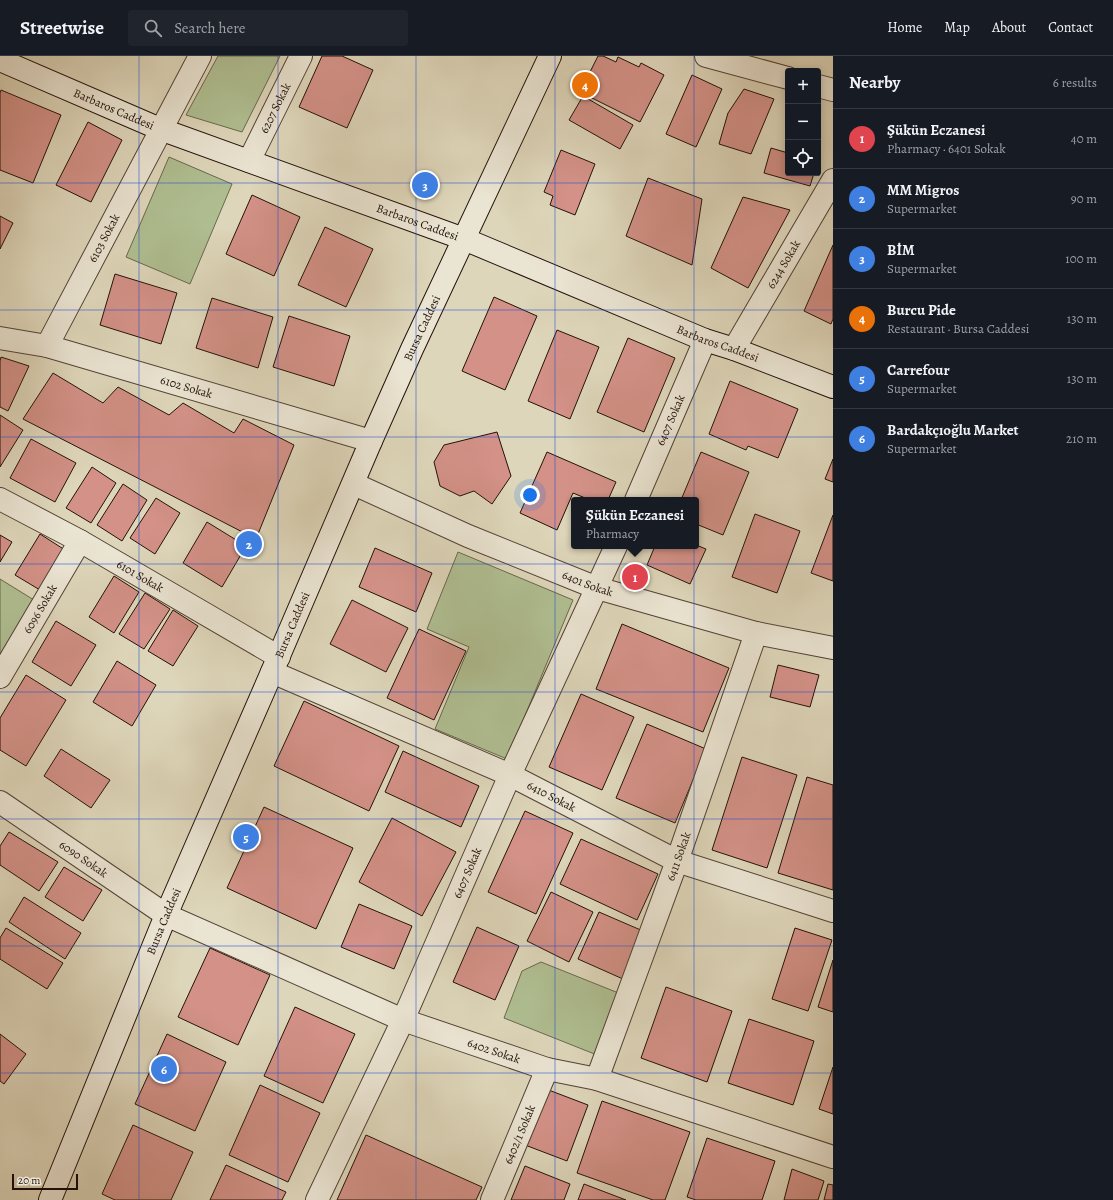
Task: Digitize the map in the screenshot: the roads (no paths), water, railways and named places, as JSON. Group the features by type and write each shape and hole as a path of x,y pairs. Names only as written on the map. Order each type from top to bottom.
{"street":[{"name":"6103 Sokak","path":"47,346 160,129 200,56"},
{"name":"6207 Sokak","path":"249,161 301,56"},
{"name":"Bursa Caddesi","path":"50,1200 166,915 354,484 371,441 412,349 550,56"},
{"path":"706,56 785,77"},
{"name":"Barbaros Caddesi","path":"0,60 160,129 464,239 706,340 734,349 833,388"},
{"path":"821,87 833,90"},
{"name":"6244 Sokak","path":"734,349 833,180"},
{"name":"6102 Sokak","path":"0,338 47,346 371,441"},
{"name":"6407 Sokak","path":"637,497 706,340"},
{"name":"6401 Sokak","path":"354,484 468,536 597,588 756,633 833,648"},
{"name":"6101 Sokak","path":"0,499 80,541 276,664"},
{"name":"6096 Sokak","path":"0,677 80,541"},
{"name":"6407 Sokak","path":"317,1200 403,1020 510,776 615,549"},
{"name":"6411 Sokak","path":"597,1079 676,861 756,633"},
{"name":"6410 Sokak","path":"276,664 510,776 676,861 833,910"},
{"name":"6090 Sokak","path":"0,802 166,915"},
{"name":"6402 Sokak","path":"166,915 403,1020 547,1069 597,1079 833,1157"},
{"name":"6402/1 Sokak","path":"492,1200 547,1069"}],"place":[{"name":"Burcu Pide","path":"585,85"},
{"name":"BİM","path":"425,185"},
{"name":"MM Migros","path":"249,544"},
{"name":"Şükün Eczanesi","path":"635,577"},
{"name":"Carrefour","path":"246,837"},
{"name":"Bardakçıoğlu Market","path":"164,1069"}]}
